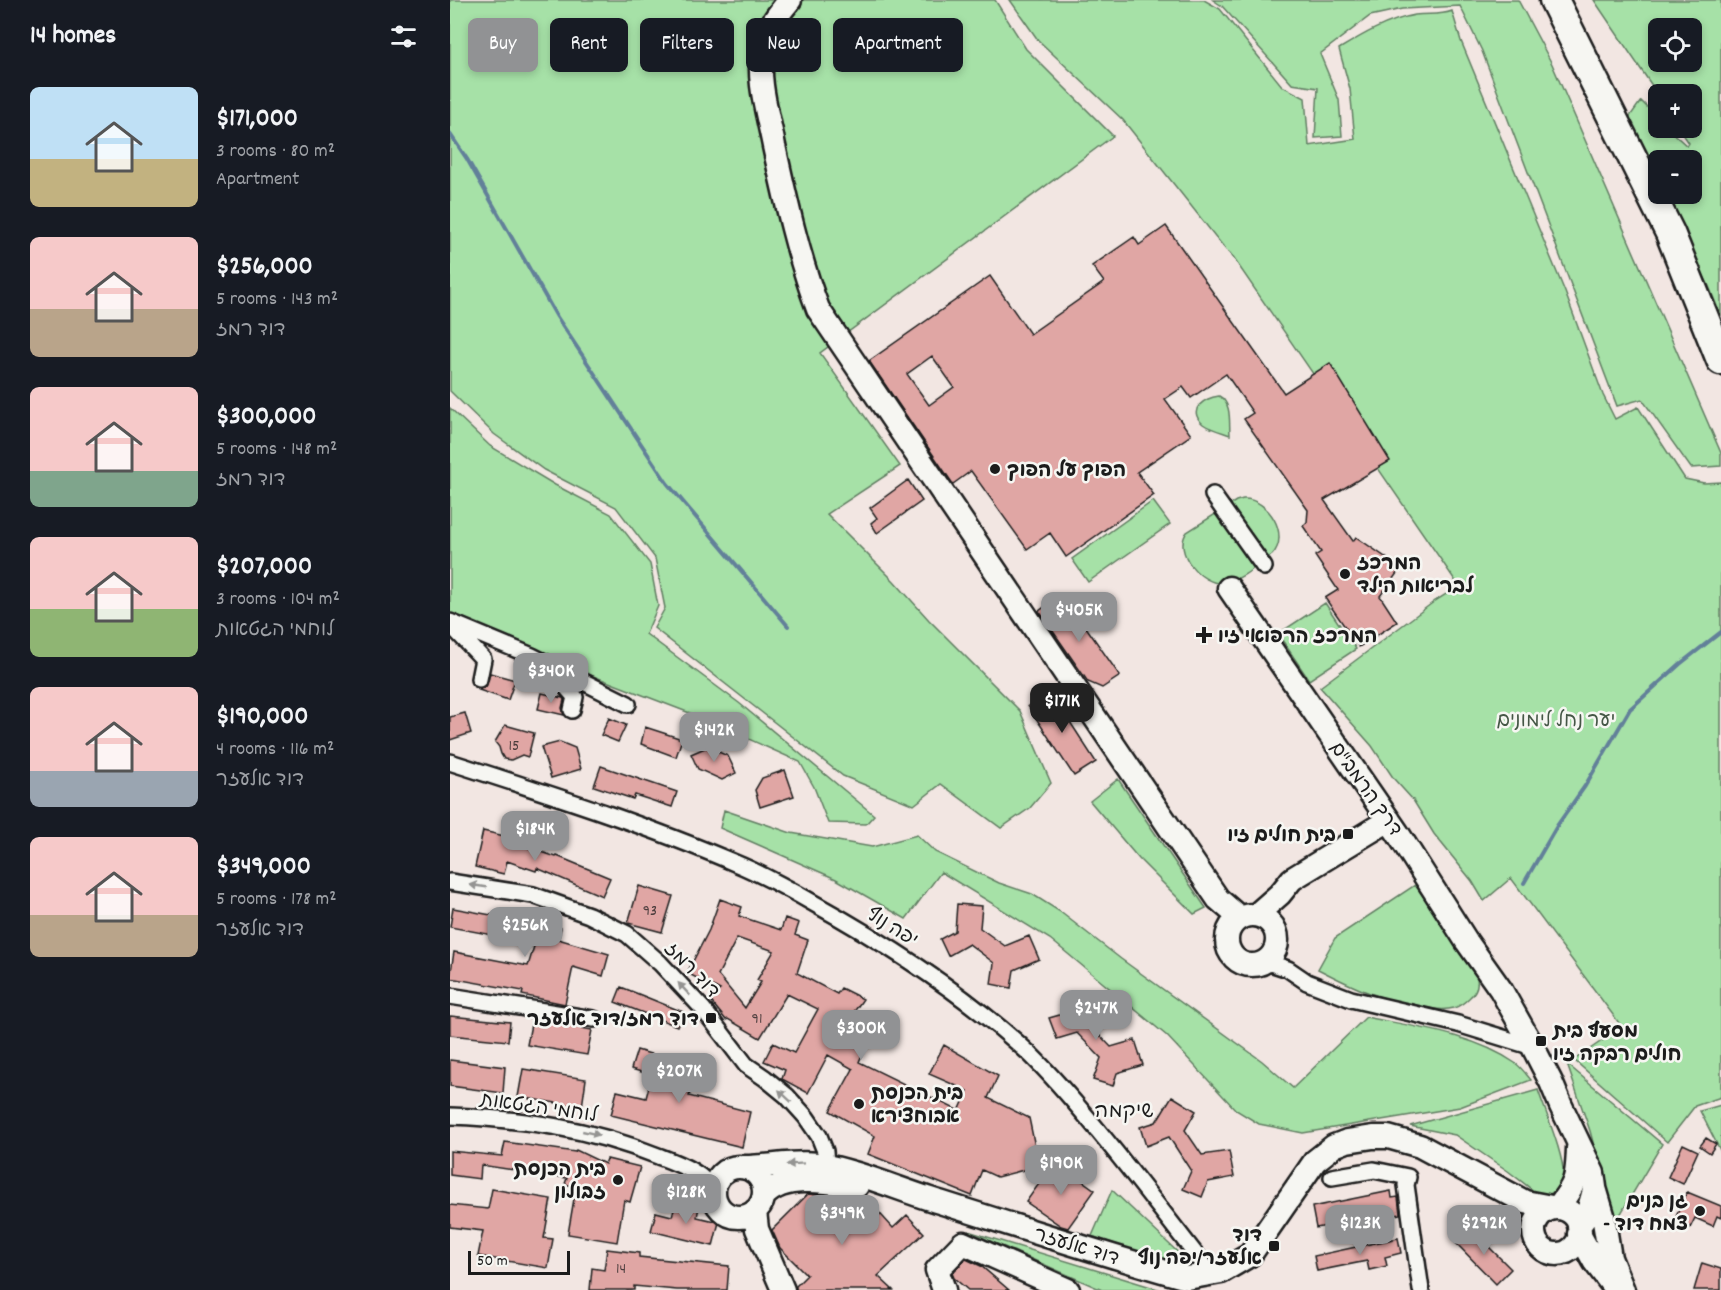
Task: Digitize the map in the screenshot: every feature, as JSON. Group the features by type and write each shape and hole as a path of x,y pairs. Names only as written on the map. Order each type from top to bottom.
{"highway":[{"path":"1554,0 1670,233 1721,360"}],"street":[{"path":"790,0 770,28 763,45 762,82 804,273 818,309 1218,899 1277,938 1275,961"},
{"path":"1213,495 1264,567"},
{"name":"דרך הרמב\"ם","path":"1229,588 1393,826 1467,942 1501,990 1533,1047 1593,1173 1610,1258 1623,1290"},
{"path":"450,623 544,661 628,704"},
{"path":"450,623 483,659 479,679"},
{"path":"544,661 575,697 573,710"},
{"name":"יפה נוף","path":"450,762 578,804 737,863 844,920 944,984 1030,1055 1067,1093 1111,1145 1211,1274"},
{"path":"1393,826 1292,879 1280,894 1250,922 1227,939 1233,955 1239,961 1247,964 1275,961 1307,982 1351,999 1458,1024 1533,1047"},
{"name":"דוד רמז","path":"450,882 533,895 589,915 627,934 660,963 703,1009 746,1065 779,1090 806,1117 819,1136 826,1157 824,1174"},
{"path":"450,996 594,1019"},
{"name":"לוחמי הגטאות","path":"450,1116 498,1118 602,1136 685,1167 710,1184 715,1192"},
{"name":"דוד אלעזר","path":"760,1204 770,1189 843,1170 912,1194 1187,1278 1221,1272 1250,1255 1315,1161 1324,1152 1341,1143 1373,1137 1388,1137 1420,1146 1525,1202 1557,1208"},
{"name":"דרך הרמב\"ם","path":"1557,1208 1577,1177 1578,1141"},
{"name":"דוד אלעזר","path":"744,1167 800,1163 824,1174"},
{"path":"760,1204 749,1215 741,1217 724,1212 714,1198 718,1178 724,1171 744,1167 753,1171 761,1179 764,1188 757,1229 783,1290"},
{"name":"דוד אלעזר","path":"1465,1169 1524,1215 1534,1232"},
{"path":"1332,1177 1374,1170 1408,1177 1406,1185 1421,1290"},
{"path":"1595,1187 1587,1215 1579,1230 1574,1246 1560,1253 1545,1251 1536,1240 1534,1232 1539,1217 1549,1209 1565,1209 1572,1213 1579,1230 1594,1261 1615,1290"},
{"path":"732,1216 752,1247 762,1271 765,1282 764,1290"},
{"path":"944,1290 937,1270 963,1243 1068,1290"},
{"path":"1560,1253 1584,1270 1600,1290"}],"green space":[{"path":"450,0 995,0 1026,49 1113,136 820,353 900,466 827,514 1020,711 1051,783 1030,808 1001,828 941,784 914,805 843,776 654,628 665,608 655,558 616,507 544,470 494,434 450,391"},
{"name":"יער נחל לימונים","path":"1010,0 1204,0 1220,9 1282,86 1305,98 1309,146 1355,139 1350,89 1339,49 1395,20 1415,15 1452,11 1461,41 1565,292 1603,395 1615,419 1638,407 1685,479 1704,483 1721,482 1721,1097 1695,1106 1667,1142 1574,1060 1622,1027 1511,878 1484,901 1472,881 1434,834 1413,800 1394,779 1372,746 1320,687 1435,601 1459,586 1230,253 1123,120 1038,40"},
{"path":"1213,0 1518,0 1552,64 1721,453 1721,466 1691,468 1642,399 1617,406 1482,51 1460,6 1402,9 1370,16 1320,54 1339,100 1342,136 1315,138 1318,88 1292,84 1222,6"},
{"path":"1594,0 1721,0 1721,316 1708,284 1667,204 1702,204 1702,150 1648,150 1648,163 1628,119 1641,101 1648,108 1648,138 1678,138 1687,146 1689,143 1686,138 1702,138 1702,84 1651,84"},
{"path":"1219,396 1228,408 1230,435 1203,424 1196,414 1199,405"},
{"path":"450,408 490,446 555,485 611,514 650,564 658,606 646,634 739,703 874,815 866,824 828,823 814,787 800,762 695,715 567,666 450,615"},
{"path":"1252,500 1261,505 1274,519 1278,528 1277,547 1272,555 1230,581 1224,583 1207,579 1186,558 1183,540 1187,532 1236,501"},
{"path":"1153,501 1170,524 1088,582 1072,559"},
{"path":"1325,603 1356,649 1309,680 1278,634"},
{"path":"1118,779 1206,908 1194,914 1139,859 1090,801"},
{"path":"724,810 791,833 872,847 917,835 935,852 999,883 1032,894 1059,911 1262,1061 1293,1088 1366,1017 1424,1028 1481,1045 1515,1063 1531,1080 1460,1107 1303,1133 1259,1124 1236,1110 1167,1036 1050,939 941,872 906,919 836,879 720,828"},
{"path":"1415,885 1475,969 1477,986 1473,994 1454,1008 1434,1009 1394,1001 1356,988 1318,969 1335,938"},
{"path":"1567,1064 1662,1144 1610,1232 1605,1187 1590,1131"},
{"path":"1538,1090 1550,1122 1563,1171 1560,1185 1543,1198 1455,1135 1410,1126"},
{"path":"1721,1105 1721,1152 1700,1111"},
{"path":"1112,1190 1186,1260 1181,1267 1092,1236"},
{"path":"968,1231 1161,1290 1102,1290"}],"building":[{"path":"1166,226 1284,393 1330,363 1390,461 1324,500 1353,541 1356,537 1401,568 1380,596 1397,622 1359,647 1325,598 1338,590 1315,556 1321,552 1303,526 1307,522 1308,510 1244,419 1253,413 1226,374 1191,398 1183,387 1165,399 1191,435 1137,472 1154,495 1066,557 1050,533 1027,549 971,471 953,484 869,361 990,276 1030,334 1104,282 1092,266 1134,237 1139,245","holes":["932,356 954,387 929,405 907,374"]},
{"path":"908,480 922,501 877,533 871,523 877,518 870,508"},
{"path":"1063,594 1120,676 1102,688 1088,682 1039,611"},
{"path":"490,673 515,680 508,700 479,690 487,685"},
{"path":"1050,691 1096,762 1074,776 1028,706"},
{"path":"542,693 563,698 564,715 538,709"},
{"path":"465,713 471,733 450,740 450,717"},
{"path":"609,718 626,725 618,742 601,735"},
{"path":"505,725 534,733 528,757 522,755 511,760 504,759 495,742"},
{"path":"645,727 682,739 676,757 641,744"},
{"path":"560,742 575,748 581,769 551,778 541,747"},
{"path":"707,747 728,756 736,773 722,780 698,769 691,754"},
{"path":"601,766 677,792 672,807 635,795 633,799 594,786"},
{"path":"785,770 794,796 760,807 755,790 762,778"},
{"path":"483,831 513,838 512,842 557,856 610,878 602,896 537,868 536,871 507,861 504,874 475,867"},
{"path":"639,886 673,896 662,932 628,923"},
{"path":"720,899 742,907 739,916 781,930 785,918 799,923 795,935 808,940 797,973 837,994 841,988 863,999 837,1036 864,1050 859,1062 959,1111 968,1091 929,1074 944,1045 998,1076 988,1098 1029,1118 1039,1166 997,1177 982,1170 972,1196 868,1154 875,1136 830,1111 853,1069 828,1055 808,1093 782,1079 785,1070 764,1061 773,1043 794,1053 818,1009 787,994 760,1038 728,1019 726,1020 709,999 720,990 687,973 709,930","holes":["737,938 774,951 757,980 761,982 745,1008 718,975"]},
{"path":"957,904 982,906 980,928 1005,946 1029,936 1039,959 1014,970 1011,988 991,984 994,963 969,944 948,956 940,939 955,931"},
{"path":"453,908 540,924 541,922 561,928 558,939 609,954 603,976 573,967 565,1004 522,995 523,991 450,978 454,952 528,966 535,943 450,927"},
{"path":"621,987 683,1012 677,1026 615,1002"},
{"path":"1075,992 1096,1004 1086,1021 1111,1047 1135,1040 1143,1065 1117,1073 1113,1086 1093,1080 1101,1058 1077,1033 1057,1039 1049,1018 1063,1014"},
{"path":"450,1016 510,1022 508,1041 450,1035"},
{"path":"532,1019 592,1030 587,1055 527,1045"},
{"path":"637,1050 698,1068 689,1096 750,1112 742,1147 611,1115 617,1091 646,1098 652,1075 631,1069"},
{"path":"450,1060 505,1067 503,1093 450,1086"},
{"path":"523,1069 586,1079 582,1107 518,1097"},
{"path":"1172,1096 1196,1111 1185,1130 1202,1155 1229,1151 1234,1177 1208,1182 1202,1197 1183,1189 1191,1171 1169,1137 1146,1146 1140,1127 1156,1122"},
{"path":"1706,1138 1716,1144 1710,1153 1700,1146"},
{"path":"505,1142 575,1152 576,1150 605,1164 607,1159 640,1167 630,1202 624,1200 617,1242 568,1234 576,1187 565,1184 567,1178 481,1165 480,1179 450,1175 450,1151 502,1156"},
{"path":"1683,1144 1698,1151 1683,1184 1668,1177"},
{"path":"1055,1161 1095,1190 1068,1228 1061,1226 1026,1202"},
{"path":"492,1189 551,1199 544,1238 553,1239 548,1268 478,1256 483,1231 450,1227 450,1205 488,1209"},
{"path":"1391,1191 1392,1198 1398,1197 1400,1214 1363,1223 1362,1220 1316,1228 1312,1207"},
{"name":"גן בנים - צמח דוד","path":"1687,1192 1721,1206 1721,1218 1717,1216 1713,1226 1695,1218 1690,1228 1674,1221"},
{"path":"808,1194 817,1195 851,1228 874,1207 893,1228 907,1215 924,1233 878,1276 893,1290 796,1290 796,1286 807,1275 780,1248 772,1230"},
{"path":"676,1202 699,1207 697,1217 719,1222 713,1246 651,1231 656,1212 672,1216"},
{"path":"1471,1229 1511,1269 1496,1284 1456,1243"},
{"path":"1398,1238 1401,1253 1385,1257 1387,1266 1369,1270 1367,1261 1317,1271 1314,1256"},
{"path":"607,1249 639,1253 639,1257 729,1266 727,1290 677,1290 634,1286 634,1290 590,1290 592,1268 604,1270"},
{"path":"966,1259 981,1266 1009,1290 968,1290 954,1278 952,1273"},
{"path":"1702,1263 1721,1269 1721,1290 1694,1290"}],"waterway":[{"path":"450,134 467,159 557,317 667,483 788,626"},
{"path":"1524,883 1630,709 1680,664 1721,632"}],"place":[{"name":"הפוך על הפוך","path":"995,469"},
{"name":"המרכז לבריאות הילד","path":"1345,574"},
{"name":"המרכז הרפואי זיו","path":"1204,635"},
{"name":"בית חולים זיו","path":"1348,834"},
{"name":"דוד רמז/דוד אלעזר","path":"711,1018"},
{"name":"מסעף בית חולים רבקה זיו","path":"1541,1041"},
{"name":"בית הכנסת אבוחצירא","path":"859,1104"},
{"name":"בית הכנסת זבולון","path":"618,1180"},
{"name":"גן בנים - צמח דוד","path":"1700,1211"},
{"name":"דוד אלעזר/יפה נוף","path":"1274,1246"}],"district":[{"name":"שיקמה","path":"1124,1110"}]}
